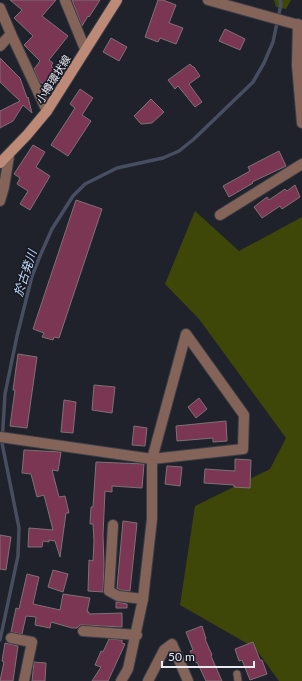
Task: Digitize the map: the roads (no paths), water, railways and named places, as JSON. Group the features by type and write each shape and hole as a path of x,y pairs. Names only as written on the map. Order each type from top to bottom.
{"main road":[{"name":"小樽環状線","path":"0,163 9,156 47,111 117,0"}],"street":[{"path":"65,0 85,49"},
{"path":"208,0 300,25 297,65 302,123"},
{"path":"0,8 47,111"},
{"path":"0,46 11,34"},
{"path":"0,201 9,156"},
{"path":"220,215 302,164"},
{"path":"4,438 152,459 243,449 244,415 186,334 152,459 152,519 143,599 128,669 122,681"},
{"path":"113,525 109,592 118,596 143,599"},
{"path":"83,631 136,635"},
{"path":"11,638 32,642 24,681"},
{"path":"148,681 164,650 172,644 188,681"}],"waterway":[{"name":"於古発川","path":"0,640 18,556 19,528 2,443 5,394 17,336 32,276 40,256 52,229 73,196 85,184 117,168 163,158 179,151 194,139 253,82 264,63 273,42 281,4 280,0"}]}
